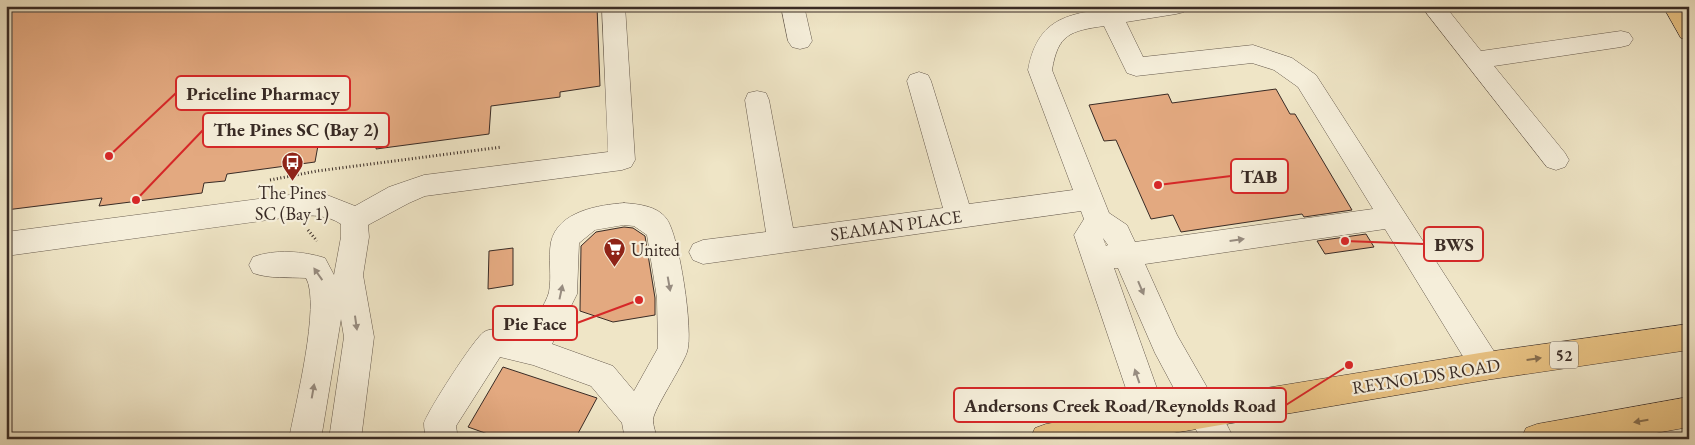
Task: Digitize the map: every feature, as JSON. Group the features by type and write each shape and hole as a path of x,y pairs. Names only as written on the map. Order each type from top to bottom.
{"main road":[{"path":"1674,6 1689,32"},
{"path":"1642,344 1689,319"},
{"name":"REYNOLDS ROAD","path":"1046,439 1212,426 1486,366 1689,337"},
{"path":"1537,439 1689,412"}],"street":[{"path":"354,219 399,195 424,186 622,160 613,6"},
{"path":"792,6 800,41"},
{"path":"1176,6 1078,22 1056,32 1044,47 1040,70 1094,210 1117,233 1166,344 1212,426"},
{"path":"1432,6 1556,160"},
{"path":"1111,16 1136,67 1253,54 1283,64 1307,81 1486,366"},
{"path":"1477,60 1621,39"},
{"path":"920,81 959,217"},
{"path":"757,100 782,241"},
{"path":"6,244 297,205 321,204 339,209 354,219"},
{"path":"1094,210 1088,236 1156,430"},
{"name":"SEAMAN PLACE","path":"703,252 959,217 1094,210"},
{"path":"532,351 563,294 565,241 572,231 586,221 603,216 624,214 639,215 656,225 661,235 672,298 673,350 639,428"},
{"path":"1096,259 1392,217"},
{"path":"345,439 358,337 350,275 355,236 354,219"},
{"path":"263,265 283,264 315,268 324,283 325,321 305,439"},
{"path":"325,321 350,275"},
{"path":"442,439 440,424 469,376 493,342 532,351 602,376 639,428"}],"path":[{"path":"262,182 317,171 502,148"},
{"path":"303,228 317,239 315,268"}],"building":[{"path":"6,6 597,6 600,86 560,92 560,97 491,106 489,134 376,149 380,121 321,129 315,162 227,174 225,181 204,183 202,193 99,206 102,198 6,210"},
{"path":"1276,89 1290,114 1295,114 1352,210 1304,217 1302,214 1181,232 1173,215 1151,219 1116,140 1104,141 1089,105 1168,94 1172,103"},
{"path":"624,227 633,228 645,236 655,298 655,315 613,322 580,311 581,246 596,232"},
{"path":"1366,234 1374,247 1325,254 1317,241"},
{"path":"513,248 513,285 488,289 489,251"},
{"path":"503,367 597,398 575,439 502,439 468,427"}],"place":[{"name":"Priceline Pharmacy","path":"109,156"},
{"name":"The Pines SC (Bay 1)","path":"292,181"},
{"name":"TAB","path":"1158,185"},
{"name":"The Pines SC (Bay 2)","path":"136,200"},
{"name":"BWS","path":"1345,241"},
{"name":"United","path":"615,268"},
{"name":"Pie Face","path":"639,300"},
{"name":"Andersons Creek Road/Reynolds Road","path":"1349,365"}]}
